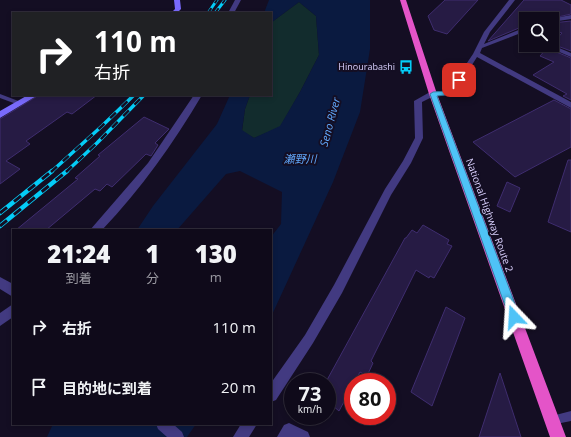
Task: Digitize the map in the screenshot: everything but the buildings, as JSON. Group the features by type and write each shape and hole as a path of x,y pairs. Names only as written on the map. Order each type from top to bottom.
{"highway":[{"name":"National Highway Route 2","path":"403,0 433,94 558,437"}],"main road":[{"path":"175,12 178,10 177,0"},
{"path":"0,115 32,96"}],"street":[{"path":"232,12 238,0"},
{"path":"272,394 310,339 338,289 388,192 407,163 419,138 418,101 433,94 450,93 478,50 487,32 512,0"},
{"path":"559,19 571,17"},
{"path":"562,18 571,21"},
{"path":"478,50 519,32"},
{"path":"478,50 571,105"},
{"path":"559,50 571,55"},
{"path":"96,229 107,218 156,158 186,116 197,96"},
{"path":"0,282 12,290"},
{"path":"0,320 12,311"},
{"path":"164,425 177,437"},
{"path":"240,437 249,425"},
{"path":"284,437 289,430 303,437"}],"lane":[{"path":"0,96 20,103"},
{"path":"551,420 571,416"}],"green space":[{"path":"299,2 316,16 319,55 280,127 254,138 242,131 245,109 250,96 272,96 272,22"}],"water":[{"name":"瀬野川","path":"269,0 370,0 370,49 360,112 333,182 272,315 272,236 281,224 282,192 240,171 226,174 178,229 138,229 153,206 217,124 230,96 250,96 245,109 242,130 254,138 280,126 300,92 319,55 316,16 299,2 272,22 272,12 264,12"},
{"path":"53,425 195,425 187,437 47,437"}],"railway":[{"path":"209,12 217,0"},
{"path":"216,12 225,0"},
{"path":"51,172 133,96"},
{"path":"66,172 143,96"},
{"path":"0,213 52,171"},
{"path":"0,226 67,171"}],"place":[{"name":"Hinourabashi","path":"406,67"}],"route":[{"path":"459,80 450,93 433,94 514,317"}],"water label":[{"name":"Seno River","path":"330,122"}]}
